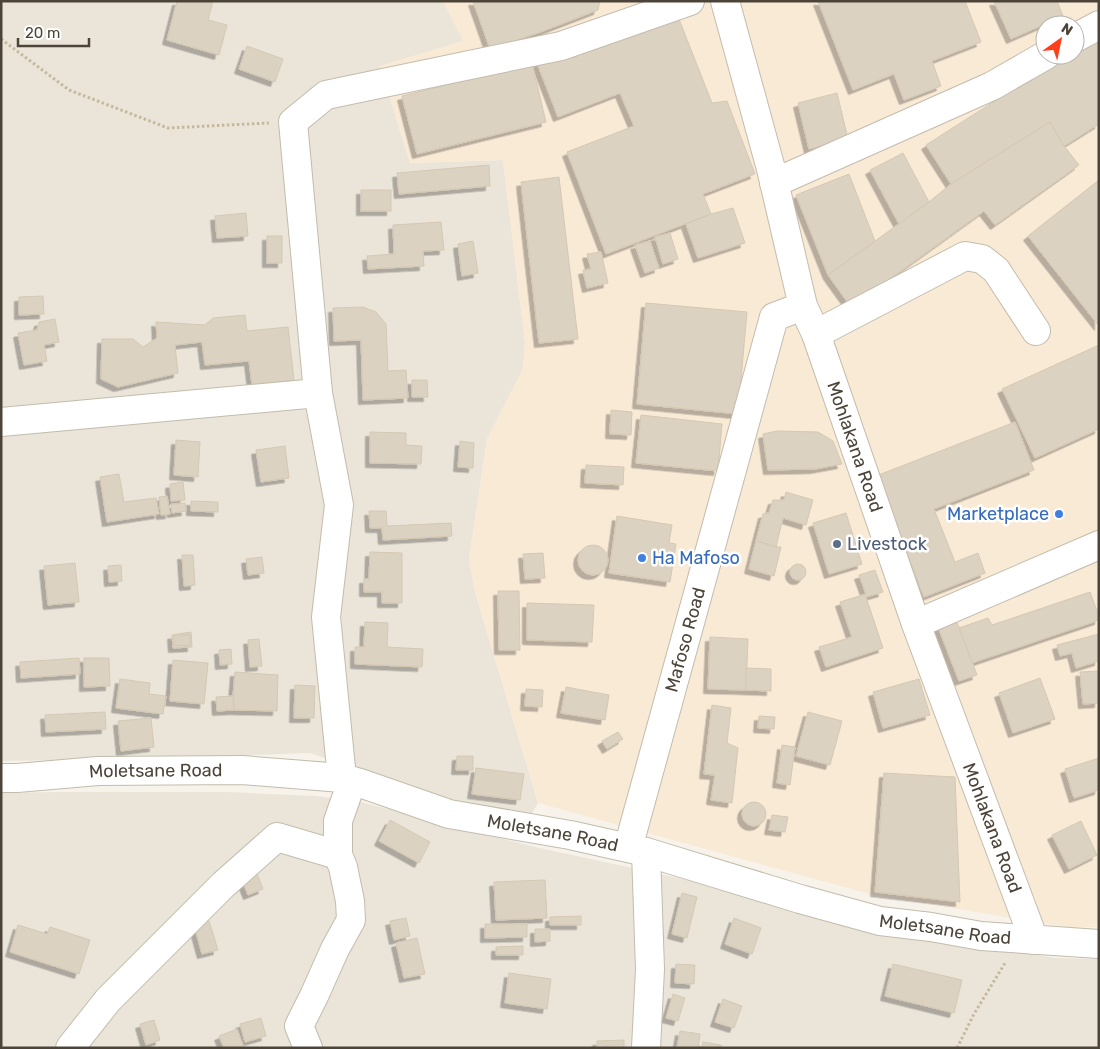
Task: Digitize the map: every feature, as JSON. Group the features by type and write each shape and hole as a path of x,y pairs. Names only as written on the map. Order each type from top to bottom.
{"street":[{"path":"308,1048 299,1026 335,949 351,920 350,901 343,868 338,855 338,821 347,779 326,617 339,505 318,393 293,122 326,95 561,46 690,1"},
{"name":"Mohlakana Road","path":"725,1 774,183 803,306 816,334 1023,939"},
{"path":"1085,33 1099,25"},
{"path":"774,183 992,86 1035,61"},
{"path":"816,334 965,256 982,259 996,270 1036,331"},
{"name":"Mafoso Road","path":"637,850 774,317 803,306"},
{"path":"1,422 318,393"},
{"path":"916,624 1099,545"},
{"name":"Moletsane Road","path":"1,778 98,771 242,770 347,779 449,814 637,850 880,921 981,936 1099,944"},
{"path":"70,1048 108,1000 223,886 277,837 338,855"},
{"path":"637,850 650,969 646,1048"}],"path":[{"path":"1,39 69,90 168,128 293,122"},
{"path":"957,1048 974,1014 1004,964 1023,939"}],"shaded area":[{"path":"1,1 443,1 464,41 380,66 410,163 503,160 525,343 523,369 487,439 469,559 475,592 538,803 531,815 463,805 310,753 177,758 1,761"},
{"path":"443,1 1099,1 1099,927 1065,927 870,894 538,803 475,592 469,559 487,439 523,369 525,343 503,160 410,163 380,66 463,41"},
{"path":"227,792 316,796 361,802 535,847 697,882 919,936 1056,958 1099,959 1099,1048 1,1048 1,793"}],"building":[{"path":"177,1 213,1 208,20 227,25 219,55 167,40"},
{"path":"473,1 600,1 598,10 490,49"},
{"path":"818,1 965,1 981,42 932,61 941,86 904,100 894,74 853,90"},
{"path":"994,1 1057,1 1063,15 1035,15 1035,28 1011,39"},
{"path":"675,9 712,103 727,101 755,174 703,194 711,214 606,254 567,152 634,126 620,93 558,117 537,63"},
{"path":"1099,35 1099,124 1064,146 1050,122 951,184 926,145 1051,65 1085,65 1085,44"},
{"path":"247,46 283,59 275,82 239,69"},
{"path":"532,64 546,122 417,154 402,96"},
{"path":"837,93 848,139 809,149 798,103"},
{"path":"1050,122 1064,146 1079,165 995,225 984,211 851,307 828,275 951,184"},
{"path":"903,153 929,202 899,224 870,170"},
{"path":"489,165 490,186 399,194 397,173"},
{"path":"849,174 875,241 828,275 796,195"},
{"path":"559,177 578,339 539,343 521,182"},
{"path":"1099,180 1099,326 1028,236"},
{"path":"361,190 391,190 391,211 361,211"},
{"path":"733,208 745,243 698,258 686,224"},
{"path":"246,213 248,236 217,238 215,216"},
{"path":"441,222 444,250 423,251 424,266 368,269 367,256 394,254 393,225"},
{"path":"670,233 678,259 663,264 655,237"},
{"path":"267,236 282,236 282,263 267,263"},
{"path":"473,241 478,273 462,276 458,244"},
{"path":"650,241 659,268 645,273 635,245"},
{"path":"601,252 608,283 587,288 583,270 591,269 587,254"},
{"path":"43,296 44,314 19,315 19,297"},
{"path":"646,303 747,312 738,414 637,404"},
{"path":"363,307 376,312 386,324 388,371 406,370 408,398 363,400 361,340 334,341 333,308"},
{"path":"245,315 247,331 288,327 294,380 252,385 249,361 205,365 202,342 175,345 178,373 118,387 101,379 102,339 133,339 143,347 157,338 156,322 205,325 213,318"},
{"path":"55,319 59,342 44,345 47,361 24,365 18,333 37,330 39,322"},
{"path":"1099,345 1099,429 1035,458 1002,389"},
{"path":"412,380 427,380 428,397 412,397"},
{"path":"611,410 632,412 631,435 610,434"},
{"path":"641,415 722,424 718,471 636,463"},
{"path":"1015,422 1034,470 934,509 955,562 978,553 985,573 924,597 876,476"},
{"path":"777,431 818,432 833,441 842,464 815,469 768,470 763,434"},
{"path":"370,432 406,433 406,445 422,446 421,464 370,463"},
{"path":"176,440 200,442 198,477 174,475"},
{"path":"460,441 474,443 473,468 458,467"},
{"path":"285,446 289,478 261,482 256,450"},
{"path":"586,465 624,467 623,485 585,483"},
{"path":"119,474 124,502 156,498 159,514 107,522 100,477"},
{"path":"183,482 185,500 171,501 170,484"},
{"path":"786,492 813,500 806,525 783,518 776,547 756,541 763,514 769,513 773,500 784,500"},
{"path":"167,496 170,514 161,515 159,497"},
{"path":"191,501 218,502 218,512 191,511"},
{"path":"185,503 186,511 172,513 171,504"},
{"path":"369,511 386,511 387,526 451,523 452,536 383,540 382,528 370,528"},
{"name":"Livestock","path":"846,513 862,564 829,574 813,523"},
{"name":"Ha Mafoso","path":"617,516 672,525 669,543 676,544 670,582 609,573"},
{"path":"756,541 781,547 774,576 749,569"},
{"path":"593,545 604,549 608,560 604,571 593,575 582,571 578,560 582,549"},
{"path":"370,552 402,553 402,603 382,603 382,592 364,592 364,579 369,579"},
{"path":"543,553 545,578 525,579 523,554"},
{"path":"182,555 193,555 195,585 184,586"},
{"path":"262,557 264,573 248,575 246,559"},
{"path":"75,563 79,602 48,605 44,566"},
{"path":"795,564 801,564 806,569 804,578 795,580 790,575 790,569"},
{"path":"121,565 122,581 109,582 108,566"},
{"path":"875,570 883,592 866,597 883,648 826,667 819,647 852,637 840,602 866,594 859,575"},
{"path":"498,591 519,591 520,650 499,650"},
{"path":"1090,592 1099,620 972,663 959,628 988,618 992,625"},
{"path":"527,603 594,605 592,642 527,640"},
{"path":"956,620 977,675 959,681 938,627"},
{"path":"365,622 388,623 387,647 423,649 422,667 355,664 355,647 364,647"},
{"path":"191,632 192,647 173,648 172,635"},
{"path":"1099,634 1099,661 1076,668 1072,653 1060,656 1057,645"},
{"path":"174,635 190,635 190,646 174,645"},
{"path":"710,637 748,639 746,690 708,689"},
{"path":"259,639 262,666 250,667 248,640"},
{"path":"231,649 232,664 220,665 219,650"},
{"path":"79,658 80,674 21,678 20,662"},
{"path":"84,658 109,658 110,686 84,687"},
{"path":"173,660 208,663 204,704 170,701"},
{"path":"746,668 771,669 771,691 746,690"},
{"path":"1099,671 1099,703 1083,704 1080,672"},
{"path":"235,672 278,675 277,711 234,710"},
{"path":"1040,678 1055,719 1013,733 999,693"},
{"path":"120,679 150,683 149,694 166,696 163,714 116,708"},
{"path":"919,679 930,715 883,728 873,692"},
{"path":"295,685 315,686 314,718 294,718"},
{"path":"566,687 609,695 605,720 561,713"},
{"path":"526,689 543,690 542,707 525,706"},
{"path":"233,696 234,710 217,711 216,697"},
{"path":"712,705 731,708 727,743 738,748 732,803 711,800 715,775 704,774"},
{"path":"105,712 106,729 46,732 45,715"},
{"path":"808,712 842,721 830,765 796,756"},
{"path":"759,716 775,717 774,729 758,728"},
{"path":"151,718 154,747 121,751 118,721"},
{"path":"618,732 623,739 607,749 602,741"},
{"path":"782,745 795,747 790,785 777,783"},
{"path":"457,756 473,756 473,770 456,770"},
{"path":"1099,758 1099,790 1074,798 1065,769"},
{"path":"476,768 524,774 520,800 472,794"},
{"path":"884,773 955,777 960,902 875,892"},
{"path":"754,802 759,803 765,809 765,819 759,825 754,826 749,825 743,819 742,814 743,809 749,803"},
{"path":"772,815 788,817 785,832 769,830"},
{"path":"390,820 430,842 419,863 379,841"},
{"path":"1081,821 1097,855 1069,869 1052,835"},
{"path":"254,866 263,889 248,895 239,872"},
{"path":"545,880 547,918 496,920 494,882"},
{"path":"682,893 697,897 687,938 672,934"},
{"path":"581,916 581,925 550,925 550,917"},
{"path":"406,918 410,936 394,940 390,921"},
{"path":"734,918 761,928 752,954 725,944"},
{"path":"209,921 218,950 202,954 194,925"},
{"path":"485,924 527,924 527,937 485,938"},
{"path":"18,925 47,934 50,927 90,940 79,974 10,952"},
{"path":"535,929 550,929 550,941 535,942"},
{"path":"417,938 425,974 404,978 396,943"},
{"path":"523,946 523,955 496,955 496,947"},
{"path":"676,964 695,965 694,984 675,983"},
{"path":"893,964 962,980 954,1013 885,996"},
{"path":"509,973 551,979 547,1009 505,1003"},
{"path":"673,994 685,998 678,1021 666,1018"},
{"path":"723,999 742,1006 734,1028 715,1022"},
{"path":"261,1018 266,1036 245,1042 240,1024"},
{"path":"154,1020 160,1040 146,1045 140,1024"},
{"path":"237,1029 244,1048 224,1048 219,1036"},
{"path":"680,1031 700,1034 698,1048 677,1048"},
{"path":"624,1040 624,1048 597,1048 597,1041"},
{"path":"703,1042 721,1045 721,1048 702,1048"}],"place":[{"name":"Marketplace","path":"1059,514"},
{"name":"Livestock","path":"837,544"},
{"name":"Ha Mafoso","path":"642,558"}]}
